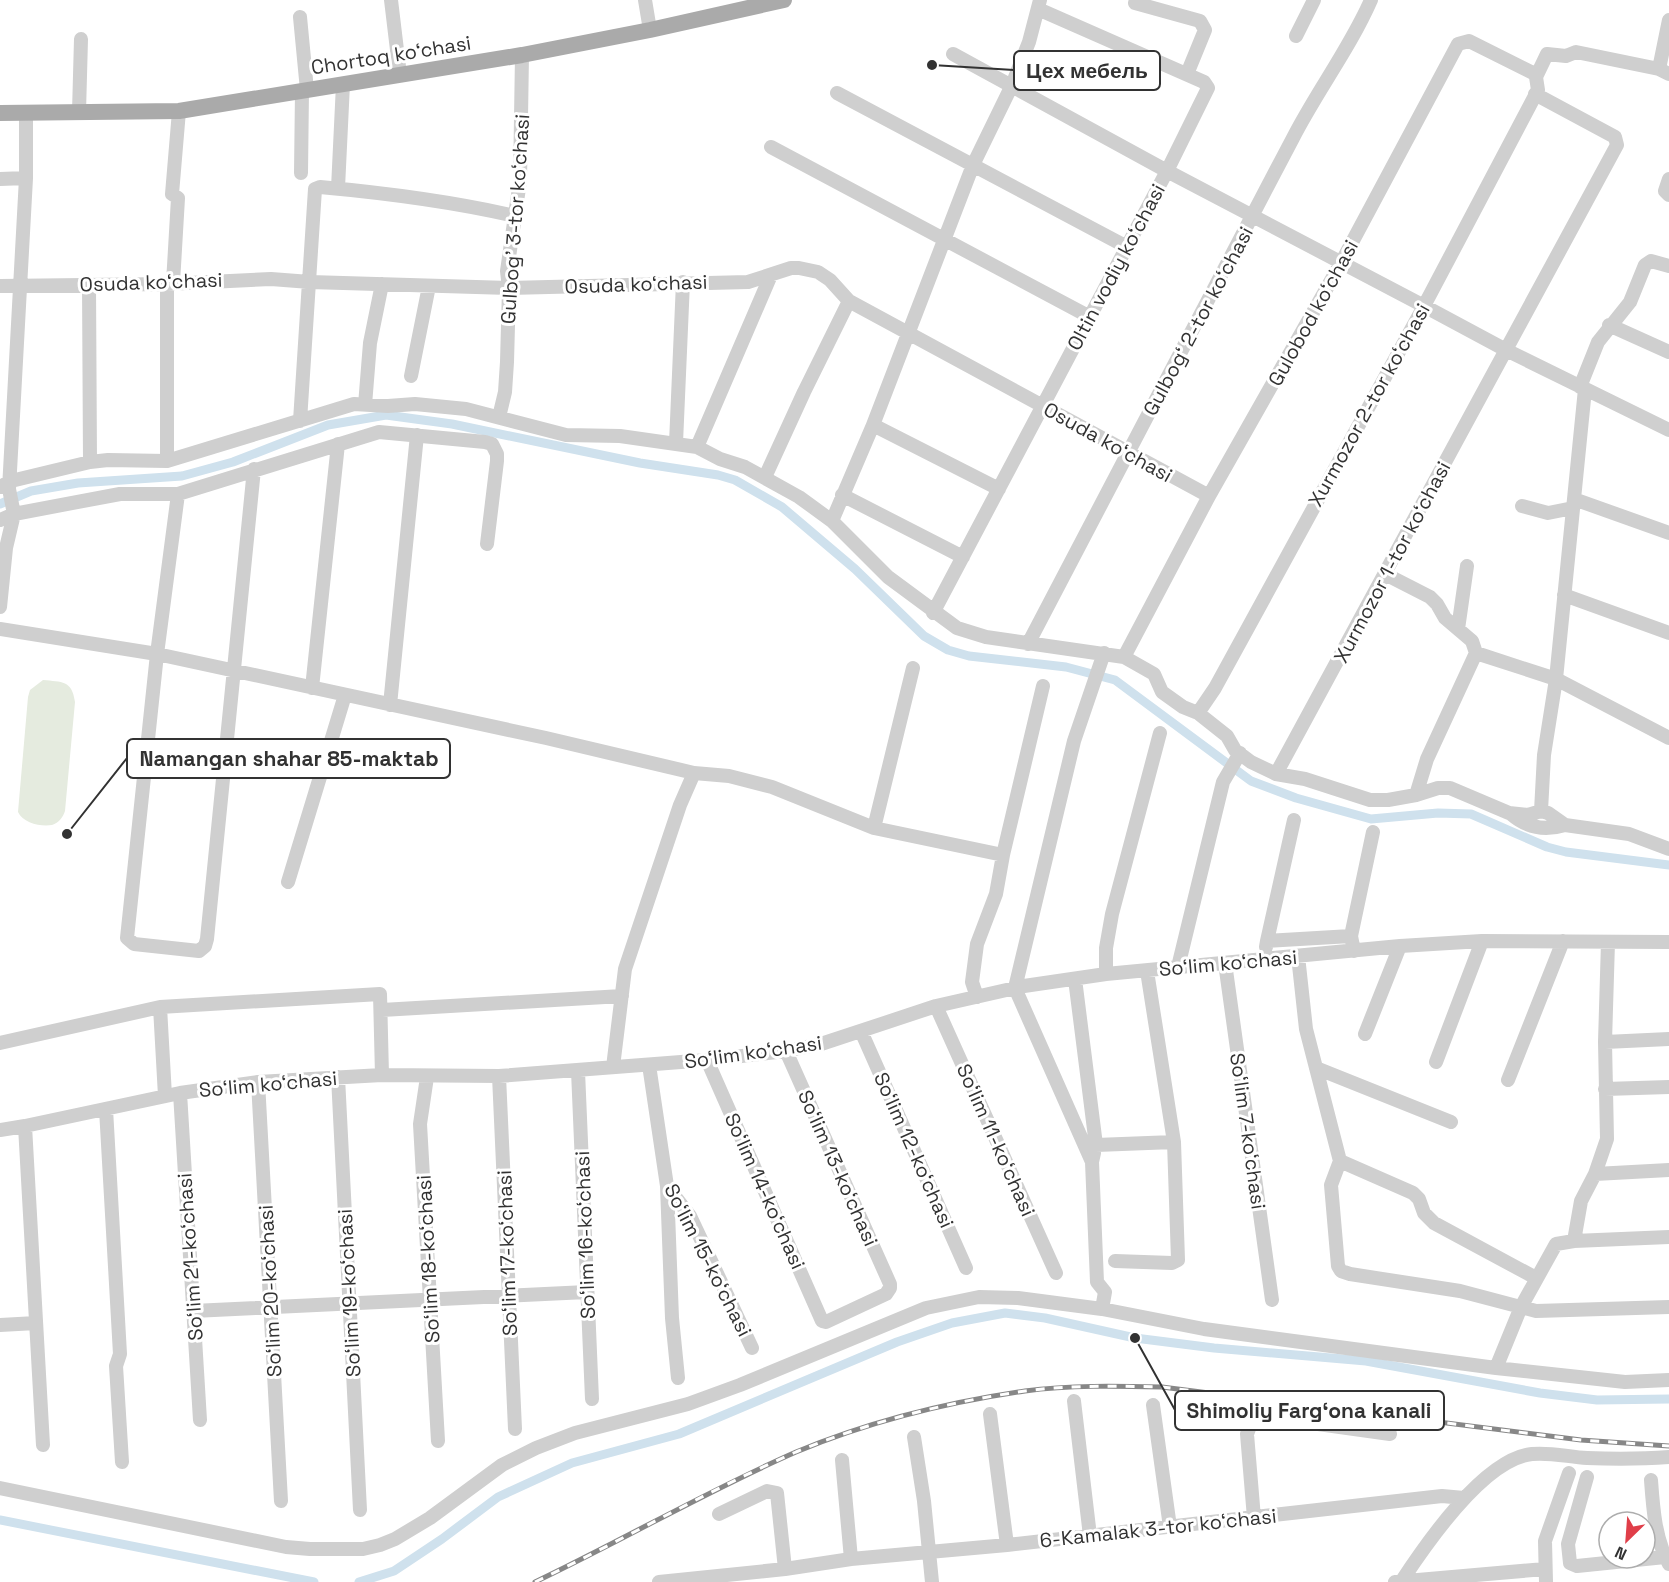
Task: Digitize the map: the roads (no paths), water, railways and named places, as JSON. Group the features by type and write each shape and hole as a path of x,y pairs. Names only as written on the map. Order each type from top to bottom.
{"main road":[{"name":"Chortoq koʻchasi","path":"0,113 179,111 522,55 650,30 774,1"}],"street":[{"path":"390,0 400,75"},
{"path":"645,0 650,30"},
{"path":"1296,36 1314,0"},
{"name":"Gulbogʻ 2-tor koʻchasi","path":"1028,644 1294,135 1370,0"},
{"path":"1135,3 1200,21 1204,25 1205,30 1187,74"},
{"path":"831,521 873,425 973,165 1012,85 1029,42 1039,5"},
{"name":"Oltin vodiy koʻchasi","path":"933,613 1209,88 1204,82 1039,5"},
{"path":"300,17 305,90 301,173"},
{"path":"1535,94 1538,88 1537,75 1547,54 1566,56 1576,52 1664,71 1669,20"},
{"path":"79,112 81,39"},
{"name":"Gulobod koʻchasi","path":"1124,657 1209,496 1341,263 1458,44 1469,40 1537,75"},
{"path":"953,54 1167,171 1506,350 1669,430"},
{"name":"Gulbog' 3-tor koʻchasi","path":"499,417 505,392 509,288 507,271 520,181 522,55"},
{"path":"338,188 343,84"},
{"path":"837,93 1127,247"},
{"name":"Xurmozor 2-tor koʻchasi","path":"1198,713 1215,688 1424,306 1535,94"},
{"name":"Xurmozor 1-tor koʻchasi","path":"1276,774 1617,145 1615,137 1535,94"},
{"path":"167,461 170,283 178,198 172,194 179,111"},
{"path":"0,607 6,548 14,511 7,485 26,178 26,112"},
{"path":"771,147 944,237 1090,317"},
{"path":"0,179 26,178"},
{"path":"1669,179 1665,191 1669,195"},
{"path":"300,421 315,190 320,187 338,188 432,199 515,216"},
{"path":"1541,812 1544,755 1556,679 1582,388 1598,342 1609,325 1634,297 1647,264 1652,261 1669,266"},
{"name":"Osuda koʻchasi","path":"0,286 170,283 242,279 509,288 748,282 791,268 808,269 830,280 849,301 1209,496"},
{"path":"697,447 771,275"},
{"path":"676,443 683,282"},
{"path":"89,284 90,462"},
{"path":"365,405 370,343 382,284"},
{"path":"411,376 429,286"},
{"path":"765,477 849,301"},
{"path":"1609,325 1669,352"},
{"path":"7,485 90,462 167,461 354,404 415,404 466,409 566,435 602,435 697,447 720,459 745,467 799,497 831,521 888,577 947,623 969,633 1103,656 1124,657 1154,674 1162,692 1187,710 1198,713 1227,736 1236,760 1223,782 1178,967"},
{"path":"873,425 999,489"},
{"path":"0,520 14,511 120,494 178,494 379,432 485,442 495,448 497,461 487,544"},
{"path":"390,705 417,435"},
{"path":"312,688 339,444"},
{"path":"178,494 157,654 127,938 134,944 199,951 205,946 254,469"},
{"path":"842,495 963,557"},
{"path":"1522,506 1548,513 1573,504 1669,533"},
{"path":"1458,628 1467,566"},
{"path":"1385,574 1430,597 1445,618 1472,641 1476,653 1427,759 1416,795"},
{"path":"1564,595 1669,633"},
{"path":"0,629 157,654 694,773 729,776 772,787 874,828 1003,855"},
{"path":"1476,653 1556,679 1669,738"},
{"path":"1092,1162 1015,988 1074,741 1103,656"},
{"path":"874,828 914,668"},
{"path":"978,997 972,982 977,944 996,894 1043,686"},
{"path":"288,882 345,695"},
{"path":"1106,974 1106,948 1112,914 1160,733"},
{"path":"1236,760 1251,762 1276,774 1305,779 1370,800 1388,800 1438,788 1450,788 1509,813 1528,815 1541,812 1552,815 1565,825"},
{"path":"613,1067 625,969 680,805 694,773"},
{"path":"1509,813 1517,820 1535,828 1554,828 1565,825 1629,834 1669,849"},
{"path":"1265,959 1294,820"},
{"path":"1354,951 1351,936 1373,832"},
{"path":"1267,941 1351,936"},
{"path":"1436,1062 1482,941"},
{"name":"Soʻlim koʻchasi","path":"0,1130 180,1093 258,1082 382,1075 499,1076 707,1060 786,1051 821,1044 936,1006 1015,988 1106,974 1400,946 1482,941 1669,942"},
{"path":"1508,1080 1563,941"},
{"path":"1574,1241 1581,1201 1595,1174 1607,1139 1605,1042 1608,942"},
{"path":"1365,1034 1400,946"},
{"path":"1298,956 1306,1029 1340,1161 1333,1176 1331,1191 1338,1266 1341,1271 1460,1291 1536,1311 1669,1307"},
{"name":"Soʻlim 7-koʻchasi","path":"1225,963 1272,1300"},
{"path":"1115,1261 1172,1263 1178,1260 1174,1142 1146,971"},
{"path":"1075,979 1096,1145 1092,1162 1097,1282 1105,1292 1102,1309"},
{"path":"0,1043 160,1007 379,994 382,1010 382,1075"},
{"path":"382,1010 622,996"},
{"name":"Soʻlim 11-koʻchasi","path":"936,1006 1056,1273"},
{"path":"160,1007 165,1096"},
{"name":"Soʻlim 12-koʻchasi","path":"861,1031 966,1268"},
{"path":"1605,1042 1669,1039"},
{"name":"Soʻlim 13-koʻchasi","path":"786,1051 890,1284 886,1294 826,1322 822,1321"},
{"name":"Soʻlim 14-koʻchasi","path":"707,1060 822,1321"},
{"name":"Soʻlim 15-koʻchasi","path":"649,1065 667,1186 690,1216 752,1348"},
{"path":"1316,1068 1451,1122"},
{"name":"Soʻlim 16-koʻchasi","path":"578,1071 592,1399"},
{"name":"Soʻlim 17-koʻchasi","path":"499,1076 515,1429"},
{"name":"Soʻlim 19-koʻchasi","path":"338,1077 360,1510"},
{"name":"Soʻlim 18-koʻchasi","path":"427,1077 420,1124 438,1442"},
{"name":"Soʻlim 20-koʻchasi","path":"258,1082 281,1501"},
{"path":"1605,1089 1669,1087"},
{"name":"Soʻlim 21-koʻchasi","path":"180,1093 200,1420"},
{"path":"106,1109 120,1354 116,1366 122,1462"},
{"path":"25,1126 43,1445"},
{"path":"1096,1145 1174,1142"},
{"path":"1340,1161 1413,1193 1419,1199 1424,1213 1434,1223 1536,1278"},
{"path":"1595,1174 1669,1170"},
{"path":"667,1186 672,1318 678,1378"},
{"path":"1496,1368 1521,1307 1556,1244 1574,1241 1669,1237"},
{"path":"193,1311 587,1292"},
{"path":"0,1488 286,1547 363,1549 395,1539 430,1518 502,1465 536,1448 575,1433 688,1404 740,1385 926,1308 979,1298 999,1297 1102,1309 1204,1329 1496,1368 1625,1382 1669,1380"},
{"path":"0,1325 36,1323"},
{"path":"1074,1401 1090,1536"},
{"path":"1154,1405 1170,1527"},
{"path":"990,1414 1007,1545"},
{"path":"1254,1518 1247,1434 1251,1422 1311,1423 1390,1434"},
{"path":"914,1437 924,1501 932,1582"},
{"path":"1401,1582 1447,1516 1464,1498 1496,1471 1521,1456 1529,1454 1593,1458 1669,1457"},
{"path":"842,1460 851,1559"},
{"path":"1395,1582 1546,1575 1545,1541 1569,1473"},
{"path":"1587,1476 1568,1544 1570,1563 1577,1566 1667,1561 1654,1514 1651,1480"},
{"path":"719,1514 767,1491 777,1493 785,1569"},
{"name":"6-Kamalak 3-tor koʻchasi","path":"659,1582 785,1569 851,1559 1007,1545 1442,1496 1464,1498"}],"waterway":[{"path":"0,504 31,491 78,483 182,476 233,462 328,425 386,415 452,424 640,463 718,475 735,480 782,507 855,569 924,636 948,650 969,656 1066,667 1115,680 1251,781 1296,798 1371,819 1438,813 1471,814 1547,847 1566,852 1669,865"},
{"path":"359,1582 394,1571 498,1497 572,1463 679,1434 897,1342 952,1323 1005,1313 1045,1318 1135,1338 1214,1348 1366,1361 1540,1393 1597,1400 1669,1399"},
{"path":"0,1520 314,1582"}],"railway":[{"path":"535,1582 730,1483 823,1441 909,1414 1025,1391 1110,1386 1162,1387 1581,1440 1669,1446"}],"place":[{"name":"Цех мебель","path":"932,65"},
{"name":"Namangan shahar 85-maktab","path":"67,834"},
{"name":"Shimoliy Fargʻona kanali","path":"1135,1338"}]}
